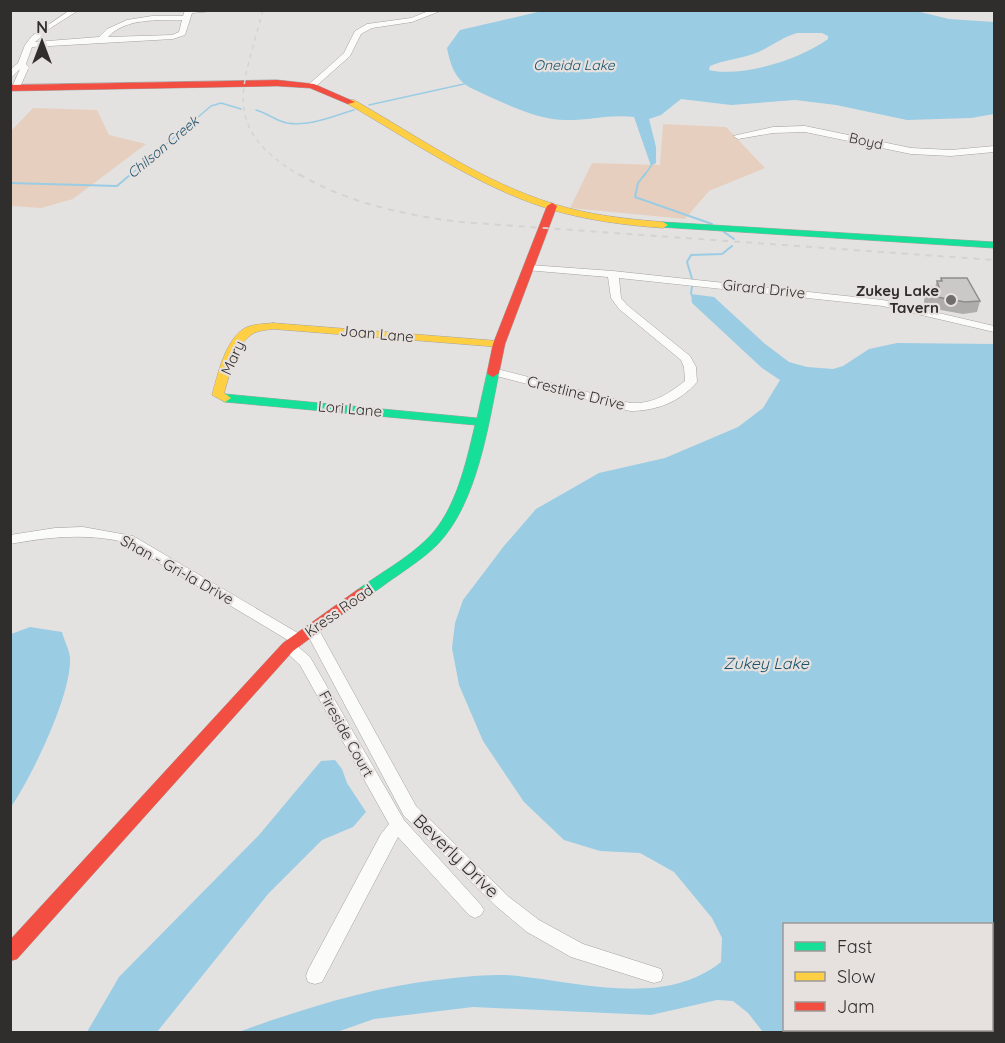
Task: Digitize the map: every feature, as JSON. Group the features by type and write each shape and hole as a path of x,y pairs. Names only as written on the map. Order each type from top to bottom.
{"street":[{"path":"12,84 26,67 22,64 29,45 38,32 76,10"},
{"path":"102,39 112,31 135,20 220,10"},
{"path":"310,86 347,54 358,33 370,26 412,20 440,10"},
{"path":"29,45 102,39 172,37 182,33 188,13"},
{"path":"12,84 266,83 310,86 348,100 504,188 552,206 596,217 648,223 994,245"},
{"name":"Boyd","path":"738,136 773,130 805,129 911,151 951,153 994,149"},
{"name":"Kress Road","path":"10,953 299,639 433,541 451,516 461,490 482,422 499,344 552,206"},
{"name":"Girard Drive","path":"530,268 613,274 883,303 994,328"},
{"name":"Crestline Drive","path":"493,372 636,408 664,403 691,382 690,367 686,358 623,307 616,298 613,274"},
{"name":"Joan Lane","path":"256,328 273,326 499,344"},
{"name":"Mary","path":"218,395 242,337 256,328"},
{"name":"Lori Lane","path":"218,395 228,400 288,403 482,422"},
{"name":"Shan - Gri-la Drive","path":"10,540 73,530 128,539 299,639"},
{"name":"Fireside Court","path":"299,639 305,661 398,825 475,910"},
{"name":"Beverly Drive","path":"299,639 410,811 503,902 533,926 578,951 654,975"},
{"path":"315,976 387,838 398,825"}],"shaded area":[{"path":"33,108 97,110 109,135 146,144 73,199 41,208 11,206 11,131"},
{"path":"663,124 726,127 765,168 709,191 685,219 570,208 592,163 660,165"}],"water":[{"name":"Oneida Lake","path":"912,10 949,19 994,22 994,114 971,118 907,120 836,105 795,100 731,105 681,99 661,115 649,119 656,147 656,163 651,166 634,117 568,120 543,117 504,103 464,84 454,70 447,48 460,30 542,11","holes":["797,33 822,33 828,36 828,39 787,60 754,69 722,72 709,70 710,66 753,54"]},
{"name":"Zukey Lake","path":"691,294 714,297 764,343 789,362 807,367 833,369 843,366 869,349 897,343 994,344 994,1032 763,1032 748,1013 733,1001 717,1000 651,1015 473,1007 374,1019 337,1032 238,1032 336,1000 411,984 498,975 596,987 649,988 675,984 699,976 721,962 722,938 712,918 674,872 640,853 600,851 564,840 524,802 483,741 459,685 452,648 455,623 463,600 504,546 536,509 599,473 665,458 738,427 763,408 780,380 762,368 692,303"},
{"path":"30,627 62,632 70,656 69,675 49,735 11,807 11,634"},
{"path":"335,760 366,812 353,827 322,840 268,894 157,1032 87,1032 119,977 259,835 321,761"}],"building":[{"path":"941,278 967,278 980,301 965,302 926,295 926,289 939,287 937,281 942,281"}],"waterway":[{"name":"Chilson Creek","path":"369,105 464,84"},
{"name":"Chilson Creek","path":"129,176 211,106 221,103 241,109"},
{"name":"Chilson Creek","path":"256,110 283,122 296,124 321,120 354,110"},
{"path":"644,176 651,166"},
{"name":"Chilson Creek","path":"10,183 117,186 131,174"},
{"path":"645,174 638,183 635,197 712,224"},
{"path":"724,232 734,239"},
{"path":"693,282 687,262 691,255 722,254 732,246"},
{"path":"691,294 692,286"}],"railway":[{"path":"263,10 244,84 243,104 247,123 257,140 275,158 301,176"},
{"path":"299,174 337,193 377,206 418,216 460,222 994,260"}],"traffic: fast":[{"path":"663,225 994,245"},
{"path":"362,593 425,548 445,526 455,508 472,462 493,373"},
{"path":"225,398 482,422"}],"traffic: slow":[{"path":"351,102 464,167 533,200 597,217 663,225"},
{"path":"225,398 218,395 233,351 243,336 258,328 273,326 499,344"}],"traffic: jam":[{"path":"10,88 277,83 311,86 351,102"},
{"path":"493,373 499,344 552,206"},
{"path":"10,953 288,647 362,593"}],"place":[{"name":"Zukey Lake Tavern","path":"951,300"}]}
